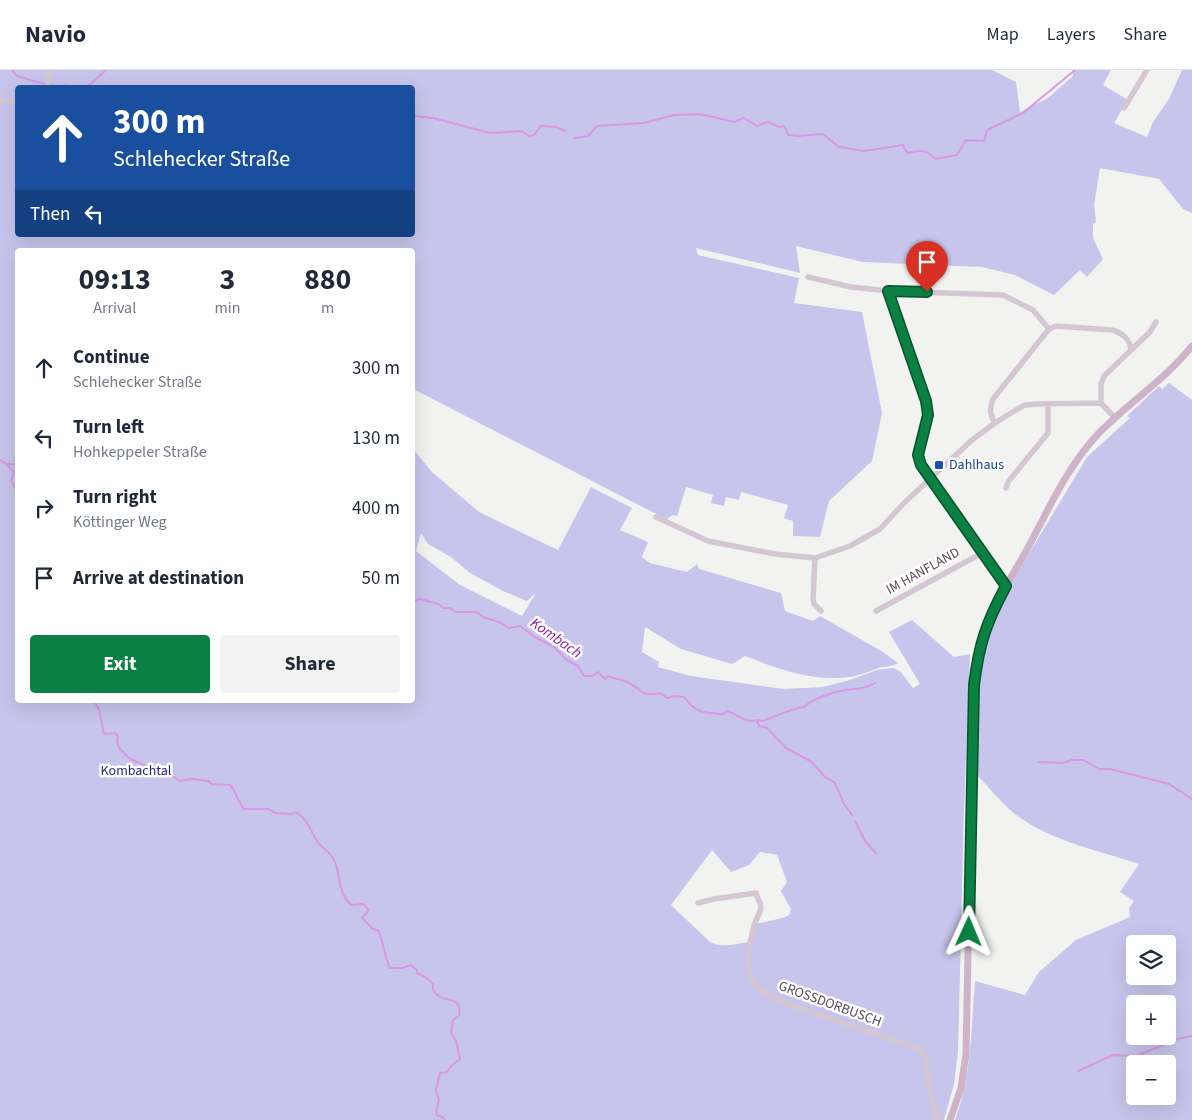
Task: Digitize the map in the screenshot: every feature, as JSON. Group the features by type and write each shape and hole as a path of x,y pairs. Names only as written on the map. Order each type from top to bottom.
{"main road":[{"path":"950,1120 961,1088 966,1054 974,685 977,658 983,634 1006,586 1068,474 1087,447 1115,418 1158,382 1192,346"}],"street":[{"path":"48,85 49,70"},
{"path":"1124,108 1147,70"},
{"path":"0,100 15,102"},
{"path":"808,277 851,287 888,291 1003,295 1033,310 1050,329"},
{"path":"888,291 926,401 928,415 918,455 921,465 1006,586"},
{"path":"1115,418 1101,403 1101,384 1104,376 1150,332 1156,322"},
{"path":"995,423 990,407 993,399 1050,329 1056,326 1112,330 1119,332 1126,338 1131,350"},
{"path":"656,517 708,541 767,552 814,558 850,546 880,529 930,478 972,440 995,423 1025,406 1101,403"},
{"path":"1006,488 1008,482 1048,433 1048,404"},
{"name":"IM HANFLAND","path":"876,611 982,553"},
{"path":"814,558 812,599 821,611"},
{"name":"GROSSDORBUSCH","path":"698,903 756,893 761,908 749,947 747,964 750,976 757,987 772,998 920,1049 925,1058 932,1100 938,1120"}],"green space":[{"name":"Kombachtal","path":"0,70 992,70 1016,82 1020,112 1048,98 1073,76 1073,70 1111,70 1103,85 1128,100 1114,123 1147,137 1153,122 1169,99 1182,70 1192,70 1192,213 1183,209 1159,179 1100,168 1094,205 1096,222 1093,224 1093,238 1103,259 1087,277 1080,270 1054,295 1015,275 982,267 863,262 796,246 800,273 696,248 698,255 799,278 794,303 862,312 882,413 872,461 829,501 820,537 793,536 793,521 784,518 788,505 741,492 739,500 726,497 724,506 711,503 713,495 686,487 677,516 673,515 666,519 415,390 415,248 15,248 15,703 415,703 415,451 432,472 479,512 558,550 591,487 632,508 620,530 648,542 642,557 650,563 687,572 697,564 699,569 781,593 785,611 813,621 820,616 883,652 898,663 857,676 823,678 783,670 745,656 732,664 681,649 645,627 642,652 659,662 658,667 691,676 783,689 823,687 877,670 893,668 900,671 913,688 920,684 889,632 912,620 954,657 970,654 958,1051 954,1084 944,1120 0,1120","holes":["421,533 428,544 451,557 470,573 503,591 527,601 536,593 522,616 460,585 416,551","712,850 731,872 749,865 760,852 777,855 787,882 781,891 791,909 789,915 755,924 750,942 725,945 710,942 671,905"]},
{"path":"1169,383 1192,400 1192,1120 955,1120 961,1103 968,1069 975,981 1025,995 1039,972 1076,940 1130,917 1129,908 1134,901 1120,892 1139,864 1074,844 1043,831 1009,809 974,772 978,669 985,638 1010,585 1087,457 1130,418 1127,416 1159,386 1162,389"}],"waterway":[{"path":"12,70 17,76 44,84"},
{"path":"88,85 106,70"},
{"path":"575,138 588,136 597,126 644,123 674,115 700,114 734,122 744,118 757,126 768,122 779,127 784,126 789,135 823,134 839,147 865,151 903,145 907,153 922,151 929,153 935,159 957,155 966,140 984,141 987,130 1023,113 1075,70"},
{"path":"415,116 433,118 490,133 522,131 529,136 534,135 541,126 556,127 565,131"},
{"name":"Kombach","path":"0,460 6,464 15,464"},
{"path":"6,464 14,472 11,481 15,488"},
{"name":"Kombach","path":"415,601 420,599 438,604 443,608 450,608 456,612 477,612 483,617 499,622 509,628 520,626 554,647 567,660 578,666 584,676 592,676 598,672 605,679 608,676 625,681 646,694 660,693 667,698 675,696 684,697 692,706 701,711 723,714 727,711 745,720 757,720 759,726 767,728 786,748 812,762 824,776 835,783 844,804 852,815"},
{"name":"Kombach","path":"758,720 762,721 804,707 817,699 834,693 863,688 875,683"},
{"path":"96,703 99,710 104,734 115,733 118,736 117,742 120,749 129,758 180,781 193,779 209,781 211,784 230,785 244,809 268,809 276,813 291,814 296,812 301,815 316,840 333,858 344,896 351,905 363,904 369,910 362,918 373,929 378,930 390,968 402,968 411,965 417,970 417,973 433,984 433,990 437,995 454,1001 459,1005 459,1016 453,1020 451,1033 456,1041 460,1059 447,1072 440,1073 436,1090 439,1100 436,1113 445,1120"},
{"path":"1038,762 1063,763 1072,760 1084,760 1099,769 1110,769 1169,784 1192,799"},
{"name":"Kombach","path":"855,821 865,841 876,853"},
{"path":"1078,1071 1113,1055 1136,1056 1178,1039 1192,1036"}],"place":[{"name":"Dahlhaus","path":"939,465"}],"route":[{"path":"927,292 888,291 926,401 928,415 918,455 921,465 1006,586 983,634 977,658 974,685 969,932"}]}
